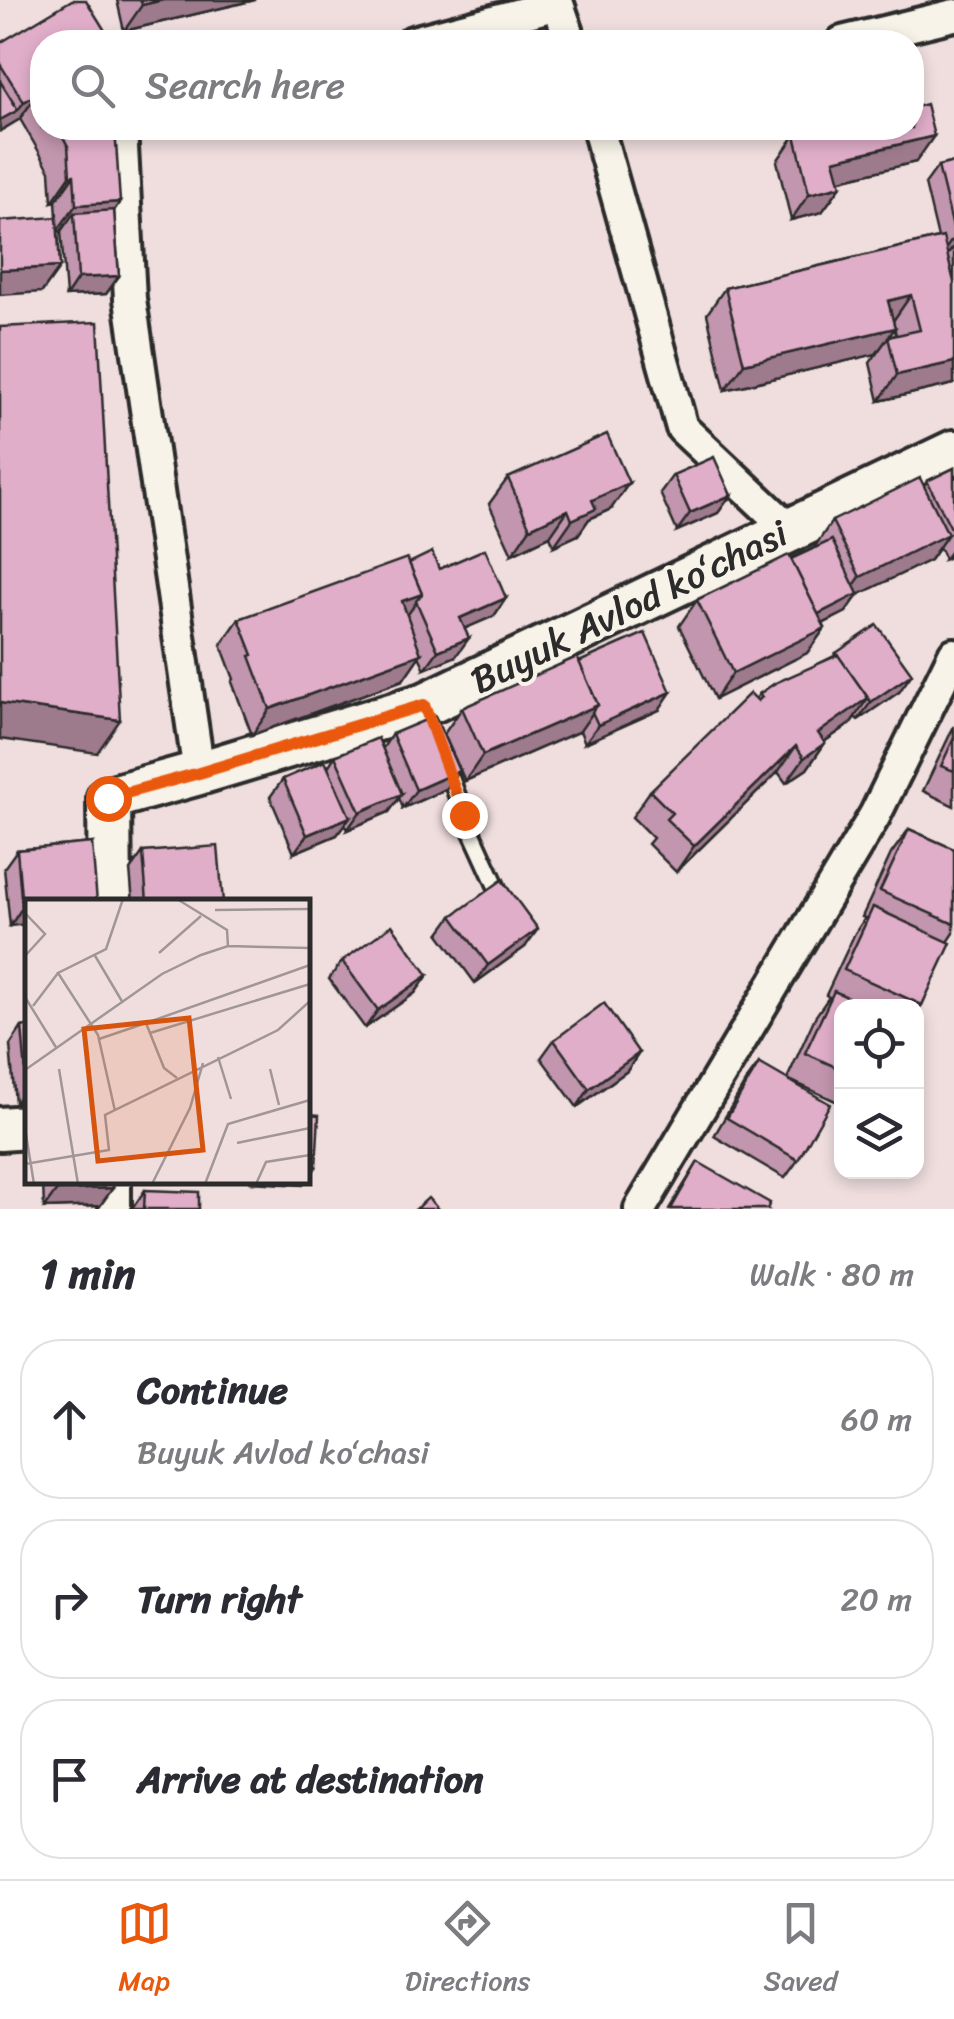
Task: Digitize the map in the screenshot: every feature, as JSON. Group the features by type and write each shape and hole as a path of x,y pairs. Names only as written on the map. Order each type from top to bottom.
{"street":[{"path":"460,30 568,2 570,30"},
{"path":"892,30 954,15"},
{"path":"123,140 130,299 199,773"},
{"path":"601,140 682,428 790,530"},
{"name":"Buyuk Avlod koʻchasi","path":"110,899 108,798 199,773 431,723 790,530 954,452"},
{"path":"640,1209 876,815 954,654"},
{"path":"0,1129 25,1127"},
{"path":"115,1184 116,1209"}],"lane":[{"path":"431,723 464,815 499,892"}],"building":[{"path":"72,0 86,0 105,30 30,30 30,98 24,102 0,64 0,43"},
{"path":"0,81 18,110 0,120"},
{"path":"924,105 934,136 924,138"},
{"path":"65,140 116,140 120,202 76,205"},
{"path":"796,140 917,140 834,160 841,186 809,194"},
{"path":"954,162 954,232 938,166"},
{"path":"114,210 119,276 78,278 74,213"},
{"path":"57,217 60,267 0,270 0,221"},
{"path":"943,237 954,282 954,362 897,375 888,337 920,330 911,295 888,301 895,328 744,364 725,288"},
{"path":"98,322 120,720 0,703 0,327"},
{"path":"607,434 629,483 592,500 596,509 572,520 568,510 530,528 508,478"},
{"path":"714,457 731,495 690,513 673,475"},
{"path":"954,468 954,534 927,481"},
{"path":"920,478 948,534 860,577 832,521"},
{"path":"832,540 858,594 818,614 791,559"},
{"path":"485,549 506,598 460,618 469,638 438,651 416,601 422,594 409,563 432,552 439,569"},
{"path":"789,555 825,628 733,673 697,600"},
{"path":"407,558 422,594 402,601 421,654 270,709 239,619"},
{"path":"877,625 912,674 871,702 836,653"},
{"path":"645,633 671,692 598,725 592,712 598,705 579,662"},
{"path":"838,655 868,698 818,733 825,743 804,758 796,746 694,846 666,819 672,813 650,791 750,693 758,701 762,697 759,694 775,683"},
{"path":"577,657 598,705 483,755 462,708"},
{"path":"435,716 459,771 416,790 392,734"},
{"path":"378,738 402,794 360,812 335,756"},
{"path":"954,738 954,771 941,766"},
{"path":"325,761 350,817 307,835 283,779"},
{"path":"909,829 954,849 954,924 880,891"},
{"path":"92,843 97,899 25,899 22,908 17,850"},
{"path":"218,846 223,899 147,899 143,852"},
{"path":"502,880 538,929 488,965 452,916"},
{"path":"873,907 951,943 924,1001 909,999 844,970"},
{"path":"392,925 428,975 378,1010 342,961"},
{"path":"834,991 852,999 834,999 834,1066 805,1053"},
{"path":"604,1003 639,1053 589,1089 554,1040"},
{"path":"759,1063 830,1104 798,1160 727,1118"},
{"path":"310,1114 319,1115 316,1167 310,1166"},
{"path":"698,1162 770,1203 767,1209 671,1209"},
{"path":"56,1184 113,1184 113,1188 57,1190"},
{"path":"145,1190 199,1192 199,1209 144,1209"},
{"path":"428,1198 438,1209 416,1209"}],"route":[{"path":"108,798 424,705 464,815"}]}
